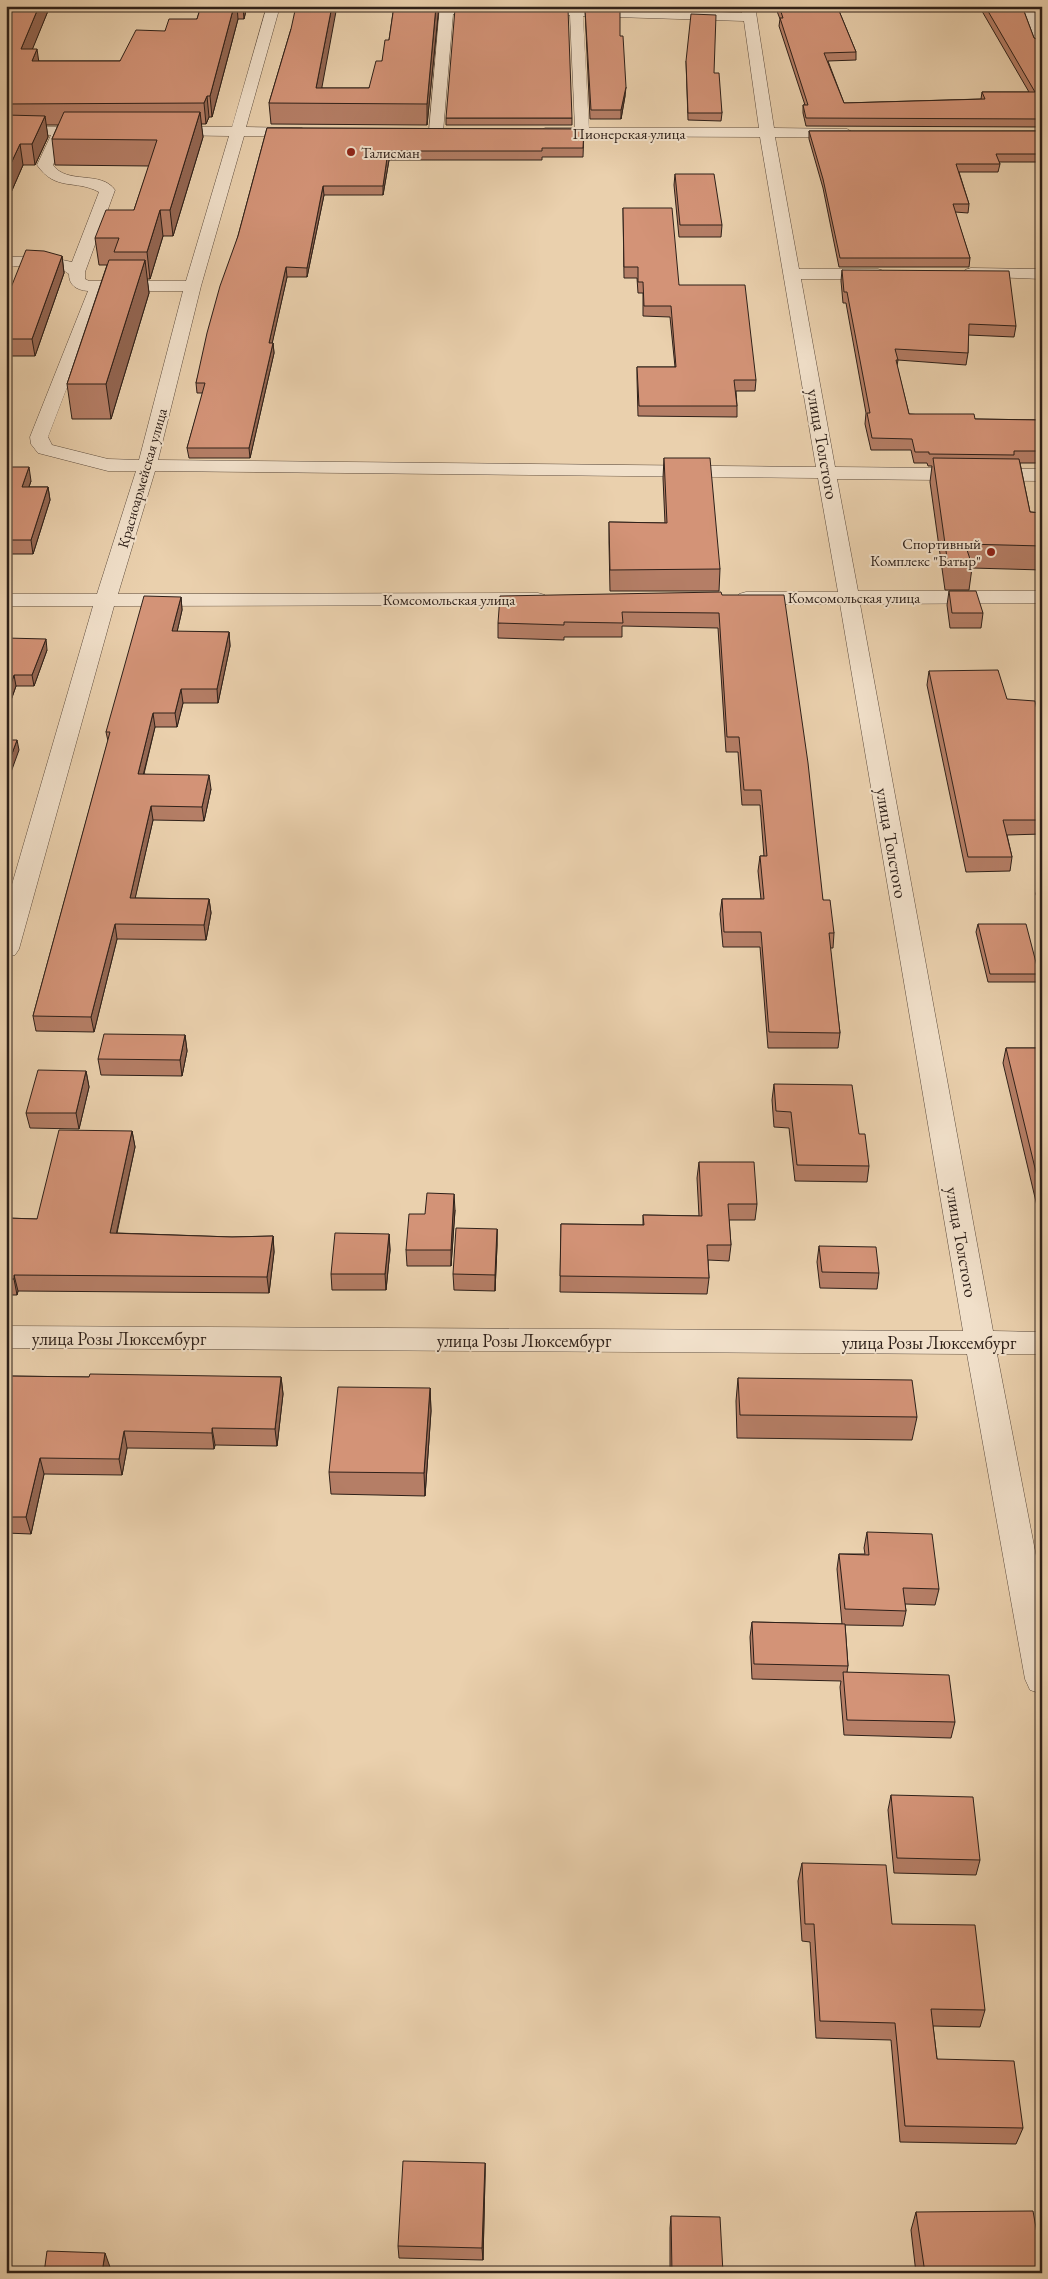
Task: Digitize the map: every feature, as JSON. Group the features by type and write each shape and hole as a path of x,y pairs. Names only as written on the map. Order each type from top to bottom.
{"street":[{"name":"Красноармейская улица","path":"6,950 105,601 147,465 193,286 274,6"},
{"path":"1026,6 1042,45"},
{"path":"455,132 431,132 447,8 512,10 576,8 589,13 749,12"},
{"path":"576,8 582,132"},
{"name":"улица Толстого","path":"749,12 767,133 980,1342 1042,1679"},
{"path":"6,130 109,131"},
{"path":"60,130 45,165 48,170 60,177 100,186 107,190 77,272 76,281 80,284 98,286 193,286"},
{"path":"149,131 317,132"},
{"name":"Пионерская улица","path":"533,132 864,133"},
{"path":"6,262 45,262 69,266 77,272"},
{"path":"792,274 891,274"},
{"path":"960,274 1042,274"},
{"path":"98,286 39,437 40,444 45,449 58,454 108,465 1042,475"},
{"name":"Комсомольская улица","path":"730,598 1042,597"},
{"name":"Комсомольская улица","path":"6,600 561,599"},
{"name":"улица Розы Люксембург","path":"6,1338 1042,1342"}],"building":[{"path":"6,6 39,6 21,49 37,49 32,61 120,61 136,30 165,31 169,19 197,19 201,6 234,6 210,96 207,96 204,103 6,104"},
{"path":"296,6 332,6 316,88 369,88 376,61 382,61 385,40 389,40 394,6 436,6 427,104 269,103"},
{"path":"779,6 837,6 856,52 824,53 844,103 985,99 982,92 1035,92 985,6 1022,6 1034,38 1042,41 1042,119 806,118 803,105 808,105 780,18 783,18"},
{"path":"455,9 568,9 572,118 446,118"},
{"path":"585,9 620,10 620,36 623,36 626,87 621,110 591,110"},
{"path":"691,14 716,15 714,73 719,73 722,113 688,113 686,61"},
{"path":"64,112 200,112 170,210 160,210 147,252 114,252 119,238 95,238 106,210 134,210 157,140 52,139"},
{"path":"6,115 45,116 32,144 20,144 6,174"},
{"path":"267,128 584,129 583,148 542,148 542,151 388,151 383,186 323,186 307,268 286,267 269,343 273,343 249,448 187,448 205,383 196,383 207,333 220,286 238,236"},
{"path":"809,131 1042,131 1042,154 996,154 1000,164 956,164 969,204 953,204 970,258 840,258 823,179"},
{"path":"675,174 714,174 722,225 680,225"},
{"path":"623,208 672,208 679,285 745,285 756,380 734,380 737,406 639,406 637,367 676,367 671,306 644,306 643,282 638,282 638,267 624,267"},
{"path":"26,250 44,251 62,256 32,339 6,339 6,300"},
{"path":"109,260 145,260 106,384 67,384"},
{"path":"842,270 1009,271 1016,326 969,324 968,353 895,349 898,360 896,360 909,414 974,414 975,419 1042,420 1042,451 1014,451 1014,455 929,454 929,452 915,452 912,439 872,438 867,413 870,413 847,292 844,292"},
{"path":"664,458 710,458 720,569 610,570 609,522 667,523"},
{"path":"933,458 1019,459 1030,512 1042,513 1042,546 965,544 972,565 948,565"},
{"path":"6,467 29,467 22,487 48,487 31,540 6,540"},
{"path":"949,591 976,591 983,613 952,613"},
{"path":"721,592 722,595 784,595 808,763 823,900 830,900 834,933 829,933 840,1033 769,1032 761,932 724,932 722,899 764,899 760,856 767,856 761,790 744,790 739,737 727,737 719,613 622,612 623,623 564,622 564,625 498,623 500,596"},
{"path":"144,596 181,597 172,631 229,632 217,689 181,689 175,713 153,713 138,774 209,775 202,807 151,806 130,898 209,899 204,925 115,924 91,1017 33,1016 110,732 106,732"},
{"path":"6,638 46,639 32,675 14,675 8,692 6,692"},
{"path":"998,670 1007,699 1035,701 1042,732 1042,820 1003,820 1012,857 968,857 929,671"},
{"path":"6,740 17,740 6,770"},
{"path":"978,924 1026,924 1039,974 990,974"},
{"path":"104,1034 185,1035 180,1060 98,1059"},
{"path":"1006,1048 1042,1048 1042,1197"},
{"path":"38,1070 86,1071 76,1113 26,1113"},
{"path":"774,1084 852,1085 859,1134 865,1134 869,1166 797,1165 791,1112 776,1111"},
{"path":"59,1130 132,1131 110,1233 232,1237 273,1236 267,1277 14,1275 14,1279 6,1279 6,1218 37,1219"},
{"path":"699,1162 754,1162 757,1204 728,1204 731,1245 707,1245 709,1278 560,1276 561,1224 644,1225 643,1215 702,1216"},
{"path":"427,1193 454,1194 451,1250 406,1250 409,1214 425,1214"},
{"path":"456,1228 497,1229 495,1275 453,1274"},
{"path":"335,1233 389,1234 385,1274 331,1274"},
{"path":"819,1246 876,1247 879,1273 822,1272"},
{"path":"90,1374 281,1377 275,1429 212,1428 212,1433 124,1431 119,1459 40,1458 26,1517 6,1517 6,1376 89,1377"},
{"path":"738,1378 912,1380 917,1417 740,1415"},
{"path":"338,1387 430,1388 424,1473 329,1472"},
{"path":"867,1532 932,1534 939,1589 903,1588 906,1611 845,1609 839,1554 869,1555"},
{"path":"752,1622 845,1624 848,1666 754,1664"},
{"path":"843,1672 949,1675 955,1722 847,1720"},
{"path":"891,1795 973,1797 980,1860 897,1858"},
{"path":"802,1863 886,1865 892,1924 975,1925 985,2010 931,2009 937,2059 1014,2061 1023,2128 905,2126 895,2023 820,2021 814,1924 805,1924"},
{"path":"403,2161 485,2163 482,2248 398,2246"},
{"path":"1033,2211 1042,2261 1042,2273 925,2273 916,2212"},
{"path":"671,2216 720,2217 723,2273 672,2273"},
{"path":"47,2251 105,2253 102,2273 44,2273"}],"place":[{"name":"Талисман","path":"351,152"},
{"name":"Спортивный Комплекс \"Батыр\"","path":"991,552"}]}
